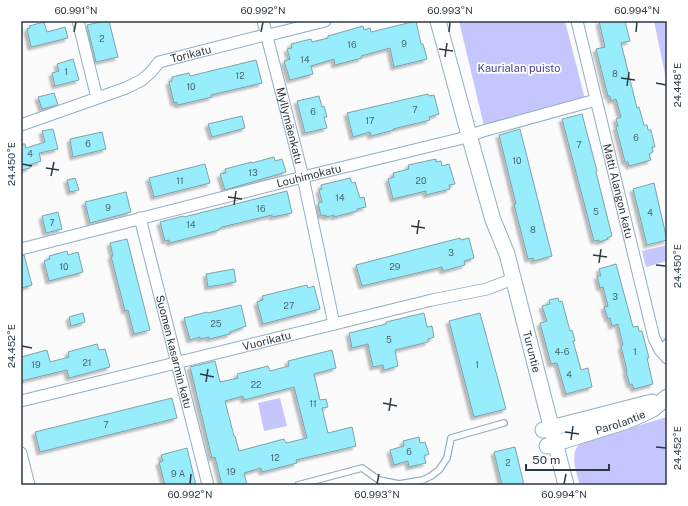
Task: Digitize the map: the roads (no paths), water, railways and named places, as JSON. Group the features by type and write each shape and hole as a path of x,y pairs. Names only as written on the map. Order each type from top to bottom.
{"main road":[{"name":"Turuntie","path":"438,21 493,220 507,254 508,281 551,445 558,485"},
{"name":"Parolantie","path":"547,429 667,398"},
{"name":"Parolantie","path":"551,445 640,416 653,409 667,398"},
{"name":"Turuntie","path":"551,445 566,485"}],"street":[{"path":"78,21 98,98"},
{"name":"Myllymäenkatu","path":"262,21 303,177 334,324"},
{"name":"Torikatu","path":"21,125 126,88 142,80 159,62 325,21"},
{"name":"Matti Alangon katu","path":"576,21 652,331 654,338 665,350"},
{"name":"Louhimokatu","path":"21,249 399,154 596,100"},
{"name":"Suomen kasarmin katu","path":"140,218 208,485"},
{"name":"Vuorikatu","path":"21,401 432,300 487,289 508,281"},
{"path":"21,453 29,485"}],"lane":[{"path":"298,485 362,468 380,480 392,483 399,484 423,480 439,470 447,458 451,438 504,424"}],"park label":[{"name":"Kaurialan puisto","path":"519,68"}]}
